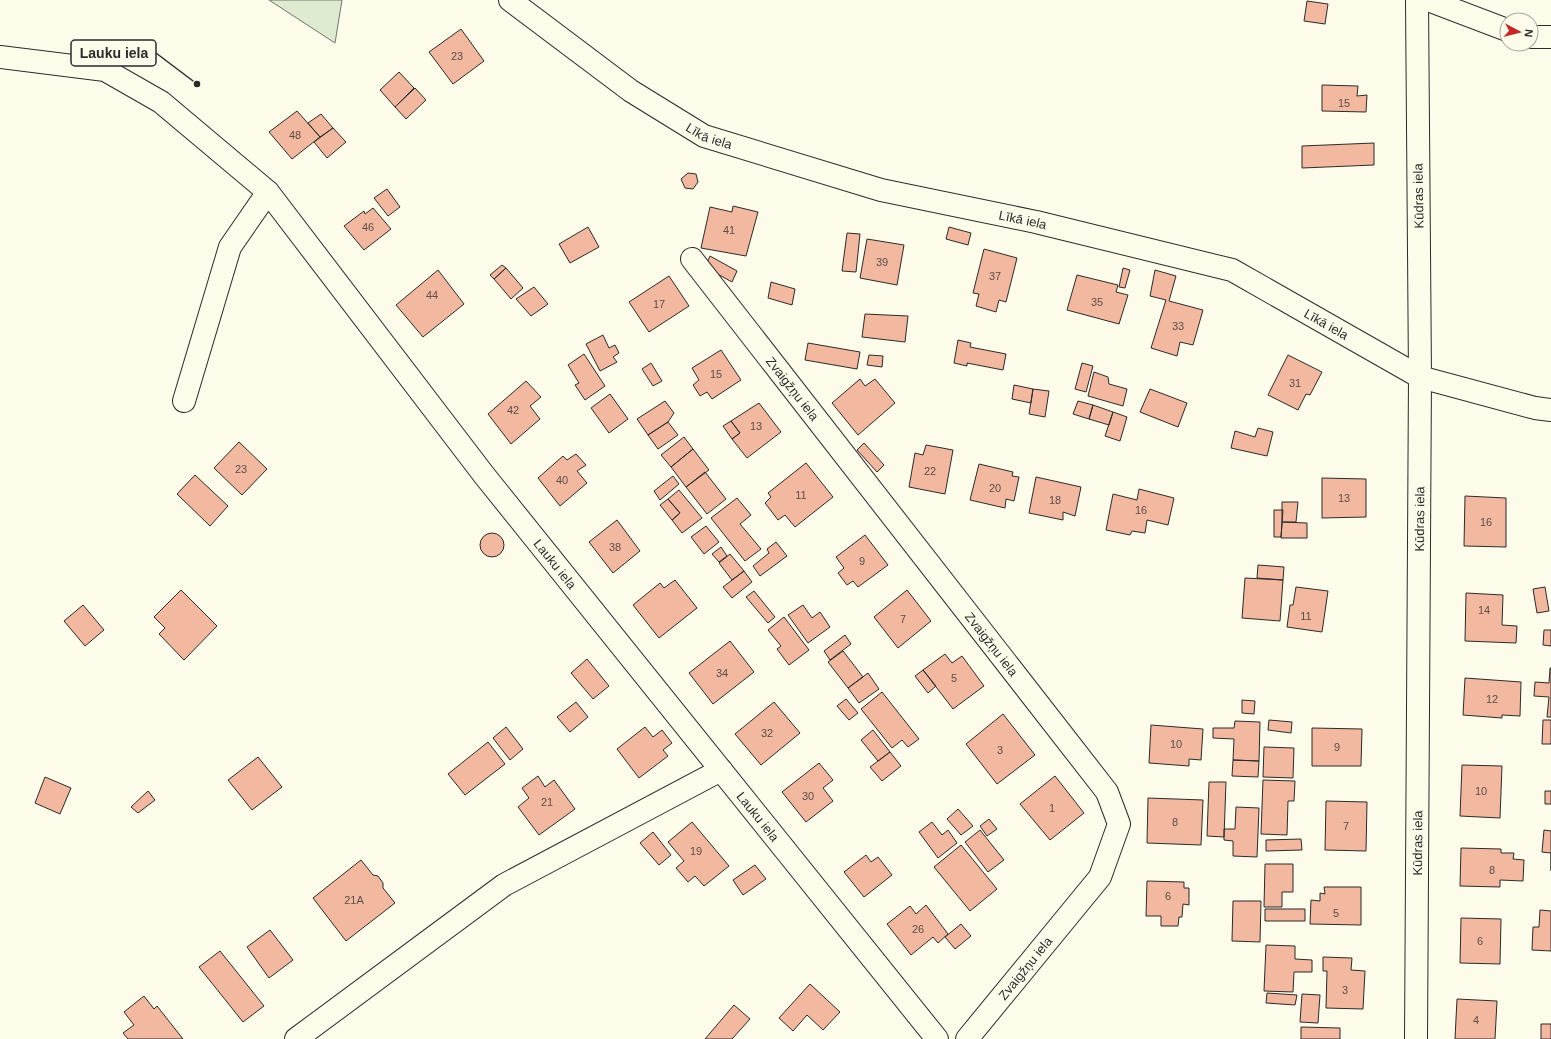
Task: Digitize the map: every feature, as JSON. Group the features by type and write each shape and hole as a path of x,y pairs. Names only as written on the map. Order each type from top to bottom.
{"street":[{"name":"Līkā iela","path":"510,0 631,91 704,136 881,190 1036,222 1232,270 1420,377 1536,408 1551,410"},
{"name":"Kūdras iela","path":"1416,0 1420,377 1416,1039"},
{"path":"1428,0 1499,27"},
{"path":"1539,37 1551,37"},
{"name":"Lauku iela","path":"0,57 105,70 161,102 268,192 484,475 937,1039"},
{"path":"184,401 230,247 268,192"},
{"name":"Zvaigžņu iela","path":"692,259 1107,792 1119,824 1100,878 967,1039"},
{"path":"296,1039 504,885 721,770"}],"green space":[{"path":"269,0 342,0 335,43"}],"building":[{"path":"1307,1 1328,4 1325,24 1304,21"},
{"path":"461,29 484,61 453,84 429,52"},
{"path":"399,72 414,88 395,107 380,90"},
{"path":"1322,85 1358,86 1357,96 1367,95 1366,112 1322,111"},
{"path":"415,88 426,100 406,119 395,107"},
{"path":"297,111 320,137 292,159 269,132"},
{"path":"321,114 333,128 320,137 308,123"},
{"path":"333,128 346,142 327,158 314,142"},
{"path":"1374,143 1374,165 1302,168 1302,146"},
{"path":"688,173 696,174 698,182 693,189 685,188 681,179"},
{"path":"387,189 400,207 388,216 374,198"},
{"path":"733,206 758,212 746,256 701,248 710,207 732,212"},
{"path":"373,208 391,229 364,250 344,226 364,211 365,214"},
{"path":"588,227 599,247 570,263 559,244"},
{"path":"949,227 971,233 968,245 946,239"},
{"path":"847,233 860,234 856,272 842,271"},
{"path":"867,239 904,245 897,285 860,278"},
{"path":"984,249 1017,258 1006,302 999,300 996,312 976,306 979,294 973,293"},
{"path":"710,256 737,271 732,282 705,267"},
{"path":"502,265 506,268 494,279 490,275"},
{"path":"506,268 523,288 511,299 494,279"},
{"path":"1123,268 1130,270 1125,288 1119,287"},
{"path":"438,270 464,304 423,337 396,305"},
{"path":"1155,270 1176,276 1169,301 1203,310 1193,345 1180,342 1177,356 1151,348 1166,300 1150,296"},
{"path":"1077,275 1118,285 1116,292 1128,295 1119,324 1067,310"},
{"path":"669,276 689,306 649,332 629,302"},
{"path":"771,282 795,289 792,305 768,298"},
{"path":"534,287 548,304 531,316 516,299"},
{"path":"865,314 908,316 905,342 862,337"},
{"path":"603,335 609,348 615,345 619,353 613,357 617,362 600,371 586,344"},
{"path":"958,340 971,343 970,347 1006,354 1003,370 967,363 967,366 954,363"},
{"path":"808,343 860,352 857,369 805,360"},
{"path":"721,350 741,380 712,399 707,392 700,396 693,385 699,380 692,368"},
{"path":"584,354 605,386 585,400 575,385 579,383 568,365"},
{"path":"869,355 883,356 882,367 867,365"},
{"path":"1288,355 1322,372 1310,395 1306,394 1298,410 1268,395"},
{"path":"651,363 662,381 653,386 642,369"},
{"path":"1082,363 1093,366 1086,392 1075,389"},
{"path":"1094,372 1108,377 1109,384 1127,389 1123,406 1088,396"},
{"path":"860,379 865,386 875,379 895,403 858,435 832,403"},
{"path":"526,381 541,397 530,406 540,419 511,444 488,414"},
{"path":"1014,385 1033,389 1031,403 1012,399"},
{"path":"1033,389 1049,391 1045,417 1029,414"},
{"path":"1150,389 1187,403 1178,427 1140,412"},
{"path":"610,394 628,419 609,433 591,408"},
{"path":"665,401 674,413 668,422 648,435 637,419"},
{"path":"1078,401 1093,405 1089,419 1073,414"},
{"path":"759,403 781,432 747,458 732,439 740,433 731,421"},
{"path":"1093,405 1113,412 1109,425 1089,419"},
{"path":"1113,412 1127,417 1120,441 1105,436"},
{"path":"731,421 740,433 732,439 723,426"},
{"path":"668,422 678,435 658,449 648,435"},
{"path":"1258,428 1273,432 1267,456 1231,448 1235,431 1255,437"},
{"path":"684,437 693,449 671,467 661,455"},
{"path":"239,442 267,469 242,495 214,468"},
{"path":"864,443 884,465 877,472 857,450"},
{"path":"926,445 953,450 945,494 909,487 915,453 923,455"},
{"path":"693,449 709,470 686,487 671,467"},
{"path":"576,454 586,465 577,471 587,483 560,506 538,478 563,456 567,460"},
{"path":"806,463 833,497 795,527 785,515 778,520 765,503 771,497 768,493"},
{"path":"979,464 1013,472 1012,476 1019,477 1014,501 1006,499 1005,508 970,500"},
{"path":"705,472 726,499 707,514 686,487"},
{"path":"195,475 228,506 210,526 177,494"},
{"path":"673,476 679,484 660,500 654,491"},
{"path":"1036,477 1081,487 1075,516 1063,512 1063,520 1029,513"},
{"path":"1322,478 1366,479 1366,517 1322,518"},
{"path":"1139,489 1174,498 1168,525 1147,520 1145,533 1132,531 1130,535 1106,530 1113,494 1137,500"},
{"path":"679,490 702,518 682,533 672,520 680,513 668,499"},
{"path":"1465,496 1506,498 1506,547 1464,546"},
{"path":"737,498 751,515 740,524 761,549 745,561 711,518"},
{"path":"668,499 680,513 672,520 660,505"},
{"path":"1282,502 1298,502 1296,522 1282,522"},
{"path":"1274,510 1283,510 1281,537 1274,537"},
{"path":"617,520 640,551 613,573 589,542"},
{"path":"1282,522 1307,523 1307,538 1281,538"},
{"path":"706,526 719,542 704,554 691,537"},
{"path":"492,533 501,536 504,545 501,554 492,557 483,554 480,545 483,536"},
{"path":"865,535 888,565 858,587 853,581 847,585 838,573 844,568 836,557"},
{"path":"776,542 787,556 760,576 753,566 769,553 767,549"},
{"path":"721,547 727,556 719,562 712,554"},
{"path":"730,554 744,571 732,580 719,563"},
{"path":"1258,565 1284,567 1283,580 1257,578"},
{"path":"744,571 752,582 732,598 723,587"},
{"path":"1245,578 1283,580 1280,621 1242,618"},
{"path":"675,580 697,608 659,638 633,605 660,583 664,588"},
{"path":"1296,587 1328,591 1322,632 1287,627 1290,605 1293,605"},
{"path":"1545,587 1549,611 1537,613 1533,589"},
{"path":"181,590 217,626 184,660 159,634 165,628 154,617"},
{"path":"907,590 931,621 898,648 874,617"},
{"path":"754,591 775,617 768,623 746,597"},
{"path":"1466,593 1503,595 1502,625 1517,626 1516,643 1465,641"},
{"path":"83,605 104,630 85,646 64,621"},
{"path":"803,605 812,618 820,612 830,627 808,643 788,615"},
{"path":"784,617 809,650 789,665 777,649 781,646 768,630"},
{"path":"1544,630 1551,630 1551,646 1543,645"},
{"path":"845,635 851,644 830,660 824,651"},
{"path":"730,641 754,672 713,704 689,673"},
{"path":"843,651 863,677 848,688 828,662"},
{"path":"945,654 952,663 962,656 984,686 953,709 923,670"},
{"path":"587,659 609,686 593,699 571,673"},
{"path":"1550,668 1551,717 1547,717 1549,697 1534,696 1535,682 1549,683"},
{"path":"923,670 936,686 928,693 915,676"},
{"path":"868,673 879,689 859,703 848,688"},
{"path":"1465,678 1521,682 1520,716 1502,715 1502,718 1463,715"},
{"path":"882,692 919,739 908,747 902,740 892,748 861,709"},
{"path":"846,699 858,713 849,720 837,706"},
{"path":"1242,700 1255,701 1254,714 1242,713"},
{"path":"576,702 588,717 570,732 557,717"},
{"path":"774,702 800,733 761,765 735,734"},
{"path":"1003,714 1035,755 997,784 966,744"},
{"path":"1269,720 1292,722 1291,733 1268,730"},
{"path":"1543,720 1551,720 1551,744 1542,744"},
{"path":"1235,721 1260,722 1259,761 1233,760 1234,739 1213,738 1213,728 1234,728"},
{"path":"1151,725 1203,729 1201,760 1189,759 1189,766 1149,763"},
{"path":"506,727 523,749 510,760 493,738"},
{"path":"645,727 653,737 662,730 672,743 663,750 668,756 639,778 617,749"},
{"path":"1312,728 1362,729 1361,766 1312,766"},
{"path":"873,730 890,752 878,761 861,740"},
{"path":"488,742 505,764 465,795 448,774"},
{"path":"1264,747 1294,748 1293,778 1263,777"},
{"path":"890,752 901,766 882,781 870,767"},
{"path":"258,757 282,787 252,810 228,780"},
{"path":"1233,760 1259,761 1258,777 1232,776"},
{"path":"819,763 833,780 823,788 833,801 806,822 782,792"},
{"path":"1462,765 1502,766 1500,818 1460,816"},
{"path":"538,776 545,787 554,780 575,809 539,835 518,807 529,798 522,788"},
{"path":"1055,776 1084,813 1050,840 1020,804"},
{"path":"45,777 71,788 60,814 35,803"},
{"path":"1263,780 1295,781 1294,801 1288,801 1287,835 1261,834"},
{"path":"1209,782 1226,782 1224,837 1207,836"},
{"path":"148,791 155,800 138,813 131,807"},
{"path":"1545,791 1551,791 1551,804 1545,804"},
{"path":"1148,798 1203,800 1201,845 1147,843"},
{"path":"1326,801 1367,802 1366,851 1325,850"},
{"path":"1236,807 1259,808 1257,857 1233,856 1233,841 1224,840 1224,829 1235,829"},
{"path":"958,809 973,826 961,835 947,819"},
{"path":"989,819 997,829 987,836 980,826"},
{"path":"692,822 729,866 704,886 695,876 688,882 676,868 684,861 668,842"},
{"path":"932,822 942,835 948,830 957,843 938,858 919,832"},
{"path":"980,830 1004,860 988,872 965,842"},
{"path":"1544,830 1551,831 1551,853 1542,852"},
{"path":"653,832 671,855 659,865 640,843"},
{"path":"1301,839 1302,850 1266,851 1266,840"},
{"path":"961,845 997,889 970,911 934,867"},
{"path":"1461,848 1501,849 1501,853 1514,853 1513,859 1524,860 1523,881 1500,880 1500,887 1460,886"},
{"path":"866,855 871,862 878,857 892,875 864,897 844,872"},
{"path":"361,860 373,875 378,876 383,883 383,888 395,903 346,941 313,898"},
{"path":"1265,864 1293,864 1293,892 1282,892 1282,907 1264,907"},
{"path":"755,865 766,879 743,895 733,880"},
{"path":"1147,881 1184,882 1184,888 1189,888 1189,905 1183,904 1182,917 1179,917 1178,926 1161,926 1161,916 1146,916"},
{"path":"1324,887 1361,887 1361,925 1310,924 1311,900 1320,901 1320,893 1325,894"},
{"path":"1233,901 1261,901 1260,942 1232,941"},
{"path":"926,905 948,934 938,943 933,937 911,955 887,924 910,906 916,914"},
{"path":"1265,909 1305,909 1305,921 1265,921"},
{"path":"1540,910 1551,911 1551,951 1532,950 1533,927 1539,927"},
{"path":"1461,918 1501,919 1500,964 1460,963"},
{"path":"961,924 971,936 955,949 945,937"},
{"path":"270,930 293,960 269,978 247,947"},
{"path":"1266,945 1295,946 1295,959 1312,960 1312,972 1294,972 1293,992 1264,991"},
{"path":"220,951 264,1006 243,1022 199,967"},
{"path":"1323,957 1352,958 1351,970 1365,971 1363,1009 1326,1008 1327,971 1323,971"},
{"path":"810,984 840,1012 823,1030 807,1015 793,1031 779,1018"},
{"path":"1267,993 1297,995 1295,1005 1266,1003"},
{"path":"1302,994 1320,995 1318,1023 1300,1022"},
{"path":"144,996 154,1009 157,1006 183,1039 128,1039 123,1033 134,1025 124,1012"},
{"path":"1457,999 1497,1001 1495,1039 1455,1039"},
{"path":"734,1005 750,1019 732,1039 705,1039"},
{"path":"1541,1024 1551,1024 1551,1039 1541,1039"},
{"path":"1301,1027 1340,1028 1340,1039 1301,1039"}],"place":[{"name":"Lauku iela","path":"197,84"}]}
